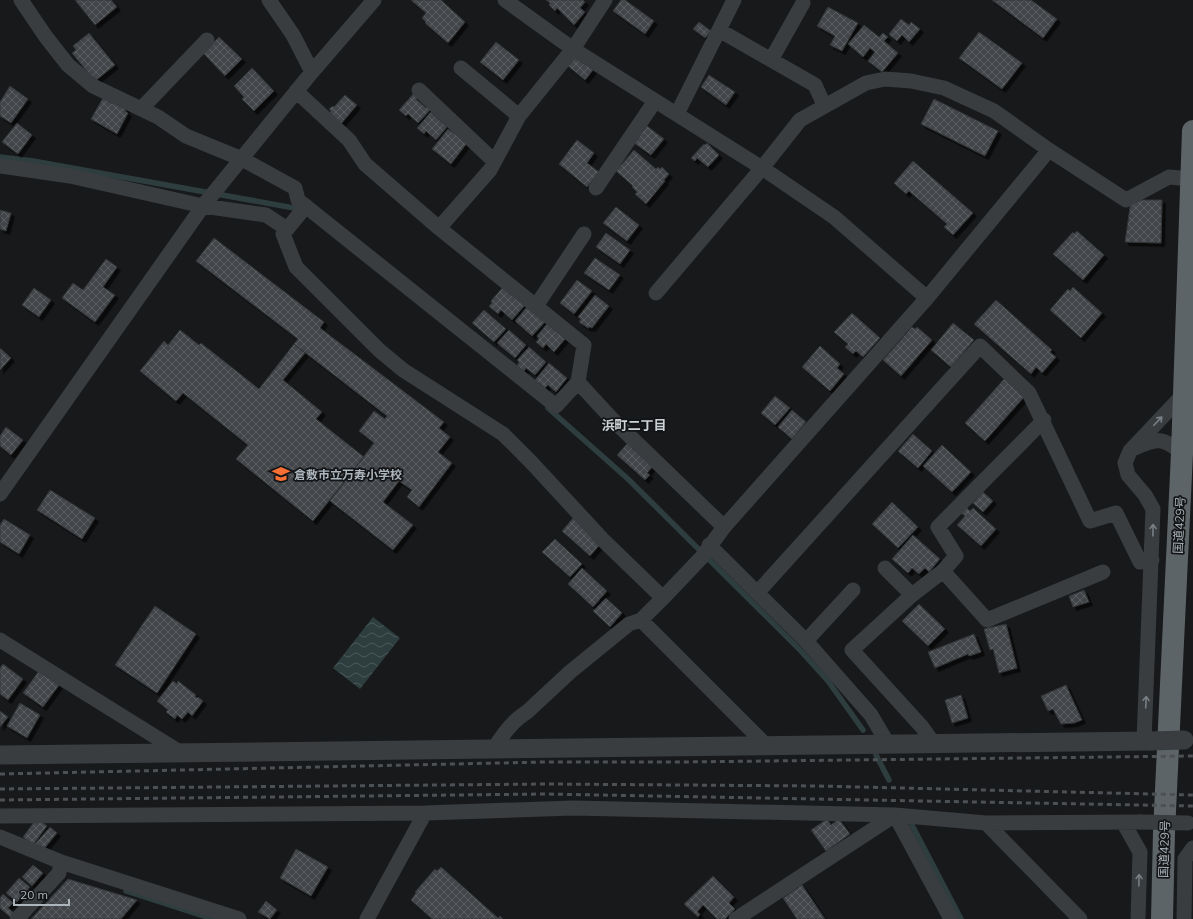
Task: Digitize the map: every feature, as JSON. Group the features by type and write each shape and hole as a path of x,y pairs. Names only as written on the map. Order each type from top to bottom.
{"highway":[{"name":"国道429号","path":"1162,919 1165,824 1188,450 1191,179 1193,131"}],"street":[{"path":"21,0 68,65 92,86 158,117 186,136 242,159 295,188 298,200 303,210 556,406 578,382 584,345 439,228 365,164 349,140 296,91"},
{"path":"269,0 293,35 312,72"},
{"path":"0,494 210,198 296,91 374,0"},
{"path":"505,0 573,49 762,168 834,217 927,298"},
{"path":"439,228 490,170 519,116 573,49 605,0"},
{"path":"677,114 734,0"},
{"path":"771,60 803,3"},
{"path":"720,30 815,85 824,105"},
{"path":"141,109 207,40"},
{"path":"461,68 519,116"},
{"path":"656,293 762,168 800,120 824,105 866,83 885,78 911,81 944,88 994,111 1049,150 1126,200 1169,177 1191,179"},
{"path":"420,90 494,161"},
{"path":"596,188 655,101"},
{"path":"494,749 501,737 518,717 527,712 570,672 629,624 642,620 663,598 706,551 724,527 927,298 1049,150"},
{"path":"0,166 210,198 266,215 287,229"},
{"path":"303,210 283,234 296,267 379,350 403,370 503,434 604,541 663,598"},
{"path":"536,306 584,234"},
{"path":"758,592 980,346 1029,393 1044,420 1090,521 1116,513 1140,562 1152,560"},
{"path":"578,382 612,420 724,527"},
{"path":"1147,741 1153,509 1145,495 1128,475 1125,463 1130,451 1188,401"},
{"path":"934,744 922,727 852,650 912,595 943,571 956,556 938,527 1044,420"},
{"path":"1130,451 1148,442 1160,440 1188,450"},
{"path":"706,551 758,592 806,641 871,715 888,744"},
{"path":"885,568 912,595"},
{"path":"943,571 987,620 1103,572"},
{"path":"806,641 853,590"},
{"path":"642,620 766,746"},
{"path":"0,640 183,754"},
{"path":"0,755 183,754 1188,740"},
{"path":"0,816 426,813 573,808 894,815 986,823 1190,823"},
{"path":"367,919 426,813"},
{"path":"736,919 894,815"},
{"path":"894,815 950,919"},
{"path":"1123,822 1140,852 1138,919"},
{"path":"986,823 1080,919"},
{"path":"0,837 60,867 238,919"},
{"path":"1184,919 1185,859 1193,848"},
{"path":"17,919 60,867"}],"water":[{"path":"373,617 400,638 360,689 333,668"}],"building":[{"path":"75,0 111,0 117,7 95,25"},
{"path":"411,0 441,0 465,22 448,43 425,23 426,22 422,18 426,13"},
{"path":"546,0 583,0 585,2 580,8 585,12 574,25 557,8 555,11"},
{"path":"621,0 625,0 654,21 645,34 613,11"},
{"path":"992,0 1031,0 1057,19 1043,38"},
{"path":"828,7 858,23 842,51 830,45 835,36 817,26"},
{"path":"901,19 909,25 911,22 920,29 909,42 902,35 897,41 889,34"},
{"path":"699,22 711,31 705,38 693,29"},
{"path":"864,25 879,37 883,33 888,37 884,41 898,53 882,72 868,61 875,52 870,48 863,57 848,44"},
{"path":"979,32 1022,63 1002,89 959,58"},
{"path":"89,33 115,65 95,81 72,53 76,50 73,46"},
{"path":"219,37 242,59 225,76 203,53"},
{"path":"496,42 519,60 503,80 480,62"},
{"path":"576,56 593,70 585,80 568,66"},
{"path":"252,68 274,91 254,111 242,99 244,97 234,86"},
{"path":"709,75 735,92 726,105 701,87"},
{"path":"10,86 28,99 11,123 0,116 0,102"},
{"path":"415,92 419,96 416,99 426,108 428,106 431,109 418,123 408,114 406,116 399,110"},
{"path":"345,95 357,105 340,125 328,115 331,111 329,109 333,106 334,107"},
{"path":"103,98 113,104 116,99 128,106 125,111 128,113 117,134 91,119"},
{"path":"934,99 998,131 985,156 921,124"},
{"path":"431,112 447,127 436,140 426,131 424,134 417,128"},
{"path":"17,123 32,135 18,154 2,142"},
{"path":"647,126 664,139 651,155 634,143"},
{"path":"448,129 467,143 451,164 432,149"},
{"path":"577,140 594,153 587,163 599,172 587,187 559,164"},
{"path":"707,143 719,155 708,167 697,158 695,161 691,158 704,144 705,145"},
{"path":"634,150 656,169 658,167 660,169 662,167 669,174 646,204 635,194 637,192 632,187 633,186 616,171"},
{"path":"913,161 973,213 953,235 944,227 947,224 909,191 906,194 894,183"},
{"path":"1131,200 1162,200 1161,243 1125,242"},
{"path":"616,207 639,225 627,241 603,223"},
{"path":"0,210 11,213 6,231 0,229"},
{"path":"1077,231 1104,255 1083,280 1053,254 1073,232 1074,234"},
{"path":"606,233 630,250 620,264 596,247"},
{"path":"214,238 324,322 320,328 444,422 439,428 450,437 438,452 452,463 419,507 407,497 412,490 399,481 383,502 413,525 393,550 330,501 374,443 359,431 374,411 385,419 387,416 294,344 298,339 196,261"},
{"path":"595,258 620,275 609,290 584,273"},
{"path":"106,259 117,267 103,287 115,295 95,322 62,298 73,283 83,290"},
{"path":"577,280 592,291 574,314 560,303"},
{"path":"503,287 525,305 512,320 501,310 498,314 489,306 492,303 491,301"},
{"path":"1073,287 1102,313 1081,338 1050,310 1068,289 1070,291"},
{"path":"34,288 51,300 39,317 22,305"},
{"path":"595,295 609,306 592,328 588,328 579,322 581,319 578,317"},
{"path":"996,300 1052,350 1050,352 1056,357 1042,373 1036,367 1031,374 974,324"},
{"path":"527,307 545,322 532,336 515,321"},
{"path":"484,310 506,329 494,342 472,323"},
{"path":"852,313 880,338 863,357 856,351 853,354 845,347 848,344 834,332"},
{"path":"953,323 974,340 951,367 931,350"},
{"path":"547,324 565,339 554,352 546,344 543,348 536,342 539,339 537,336"},
{"path":"912,327 915,329 917,327 932,340 901,376 883,360"},
{"path":"180,330 199,345 201,343 259,389 294,344 305,353 283,380 322,412 316,419 364,457 313,521 236,459 248,445 183,393 176,401 140,371 164,341 168,345"},
{"path":"509,330 526,345 515,358 497,343"},
{"path":"820,346 840,364 837,368 844,374 830,391 802,367"},
{"path":"529,347 546,362 535,375 526,368 524,371 517,366 519,362 517,360"},
{"path":"0,348 11,358 0,370"},
{"path":"549,363 567,378 556,392 548,385 545,388 535,380"},
{"path":"1005,378 1025,396 985,441 965,423"},
{"path":"775,396 790,408 775,425 761,413"},
{"path":"792,410 806,422 792,439 778,427"},
{"path":"6,427 23,440 11,455 0,446 0,436"},
{"path":"913,434 932,451 918,468 898,451"},
{"path":"628,443 653,466 647,473 650,475 645,480 617,455"},
{"path":"942,445 971,472 952,492 923,466"},
{"path":"50,490 95,518 82,539 37,510"},
{"path":"983,492 993,501 983,512 973,503"},
{"path":"892,502 918,527 898,548 872,524"},
{"path":"966,507 970,511 973,508 996,529 981,546 957,525 965,516 961,513"},
{"path":"574,517 602,542 590,556 562,531"},
{"path":"4,519 30,535 19,554 0,542 0,525"},
{"path":"913,535 940,559 929,572 925,568 919,574 912,568 908,573 892,559"},
{"path":"555,539 582,564 570,577 542,552"},
{"path":"582,568 607,591 593,607 568,584"},
{"path":"1084,590 1089,602 1073,607 1069,596"},
{"path":"606,598 622,613 610,627 593,611"},
{"path":"919,604 945,629 928,646 902,621"},
{"path":"155,606 196,634 157,693 115,665"},
{"path":"1006,624 1017,668 999,673 993,649 990,650 984,629"},
{"path":"974,634 981,652 969,656 968,654 935,668 928,652"},
{"path":"3,664 23,679 8,700 0,694 0,668"},
{"path":"39,671 59,685 43,707 23,693"},
{"path":"173,681 177,684 178,681 196,695 195,696 197,698 198,697 203,701 192,716 188,712 182,719 177,715 175,719 166,712 168,710 157,701"},
{"path":"1066,685 1082,720 1074,723 1061,724 1053,709 1048,711 1041,696"},
{"path":"961,695 968,718 952,723 945,700"},
{"path":"20,703 40,715 27,738 7,726"},
{"path":"0,711 8,717 0,727"},
{"path":"37,818 47,826 33,845 23,837"},
{"path":"827,819 831,825 839,819 850,834 826,851 811,830"},
{"path":"50,827 57,833 43,850 35,844"},
{"path":"296,849 328,867 311,896 280,878"},
{"path":"33,865 43,873 32,886 22,877"},
{"path":"441,867 498,918 500,916 503,919 432,919 411,900 416,893 415,892 435,869 437,871"},
{"path":"713,876 734,897 729,903 735,909 725,919 717,919 703,905 697,912 700,914 698,917 684,904"},
{"path":"19,878 30,887 17,902 6,893"},
{"path":"68,879 137,900 121,919 31,919"},
{"path":"802,885 825,919 797,919 783,898"},
{"path":"3,894 13,903 8,908 14,913 10,917 0,908 0,898"},
{"path":"266,901 277,910 270,919 258,912"}],"waterway":[{"path":"0,157 33,161 294,208 300,212"},
{"path":"548,408 628,479 799,649 828,681 863,730"},
{"path":"876,755 889,780"},
{"path":"912,825 961,919"},
{"path":"126,891 213,919"}],"railway":[{"path":"0,774 544,762 682,762 1193,756"},
{"path":"0,789 546,784 818,786 1193,795"},
{"path":"0,800 546,794 1193,806"}],"place":[{"name":"倉敷市立万寿小学校","path":"281,474"}],"district":[{"name":"浜町二丁目","path":"634,425"}]}
